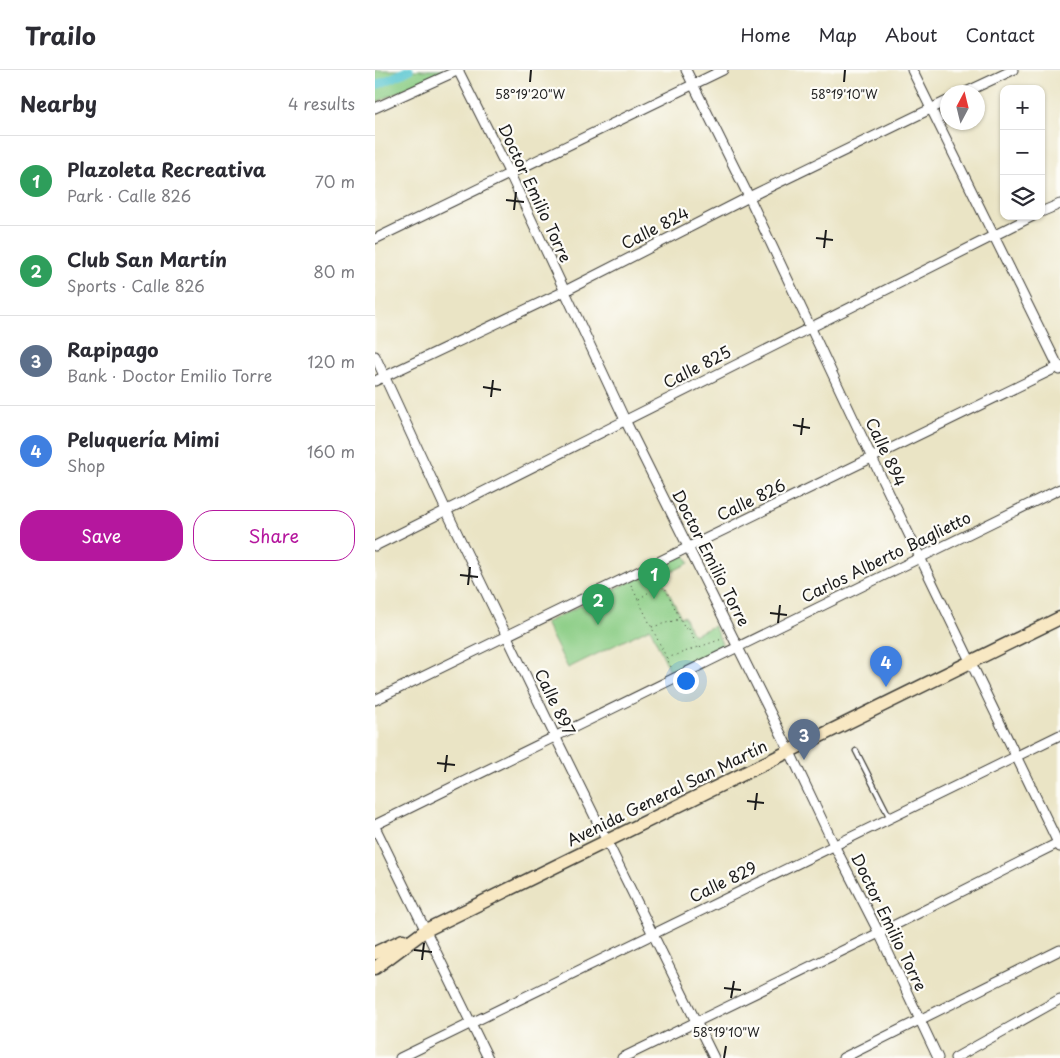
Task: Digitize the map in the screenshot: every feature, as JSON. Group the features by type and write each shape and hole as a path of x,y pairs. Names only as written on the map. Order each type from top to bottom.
{"main road":[{"name":"Avenida General San Martín","path":"375,968 426,930 1060,618"},
{"path":"375,953 426,930"}],"street":[{"path":"375,108 459,70"},
{"name":"Doctor Emilio Torre","path":"459,70 511,174 625,420 879,933 938,1058"},
{"name":"Calle 894","path":"686,70 749,197 872,458 1059,844"},
{"path":"375,239 723,70"},
{"path":"912,70 1059,368"},
{"path":"981,85 1013,70"},
{"name":"Calle 824","path":"375,381 565,291 749,197 940,105"},
{"path":"1045,210 1060,204"},
{"name":"Calle 825","path":"375,546 1025,220"},
{"name":"Calle 897","path":"375,356 555,736 714,1058"},
{"name":"Calle 826","path":"375,700 1059,368"},
{"name":"Carlos Alberto Baglietto","path":"375,826 1060,488"},
{"name":"Calle 829","path":"400,1058 1060,735"},
{"path":"375,826 488,1058"},
{"path":"622,1058 1059,844"},
{"path":"843,1058 1060,950"},
{"path":"955,1058 1060,999"}],"lane":[{"path":"855,751 890,818"}],"path":[{"path":"654,564 685,629 688,627 698,648"},
{"path":"627,577 675,677"},
{"path":"638,599 663,583"},
{"path":"652,628 681,619"},
{"path":"667,658 733,636"}],"green space":[{"path":"375,70 445,70 375,103"},
{"path":"685,555 689,563 661,577 681,617 684,616 693,635 714,626 724,648 671,673 650,628 568,668 545,623"}],"waterway":[{"path":"375,86 409,70"}],"place":[{"name":"Plazoleta Recreativa","path":"654,599"},
{"name":"Club San Martín","path":"598,625"},
{"name":"Peluquería Mimi","path":"886,687"},
{"name":"Rapipago","path":"804,760"}]}
